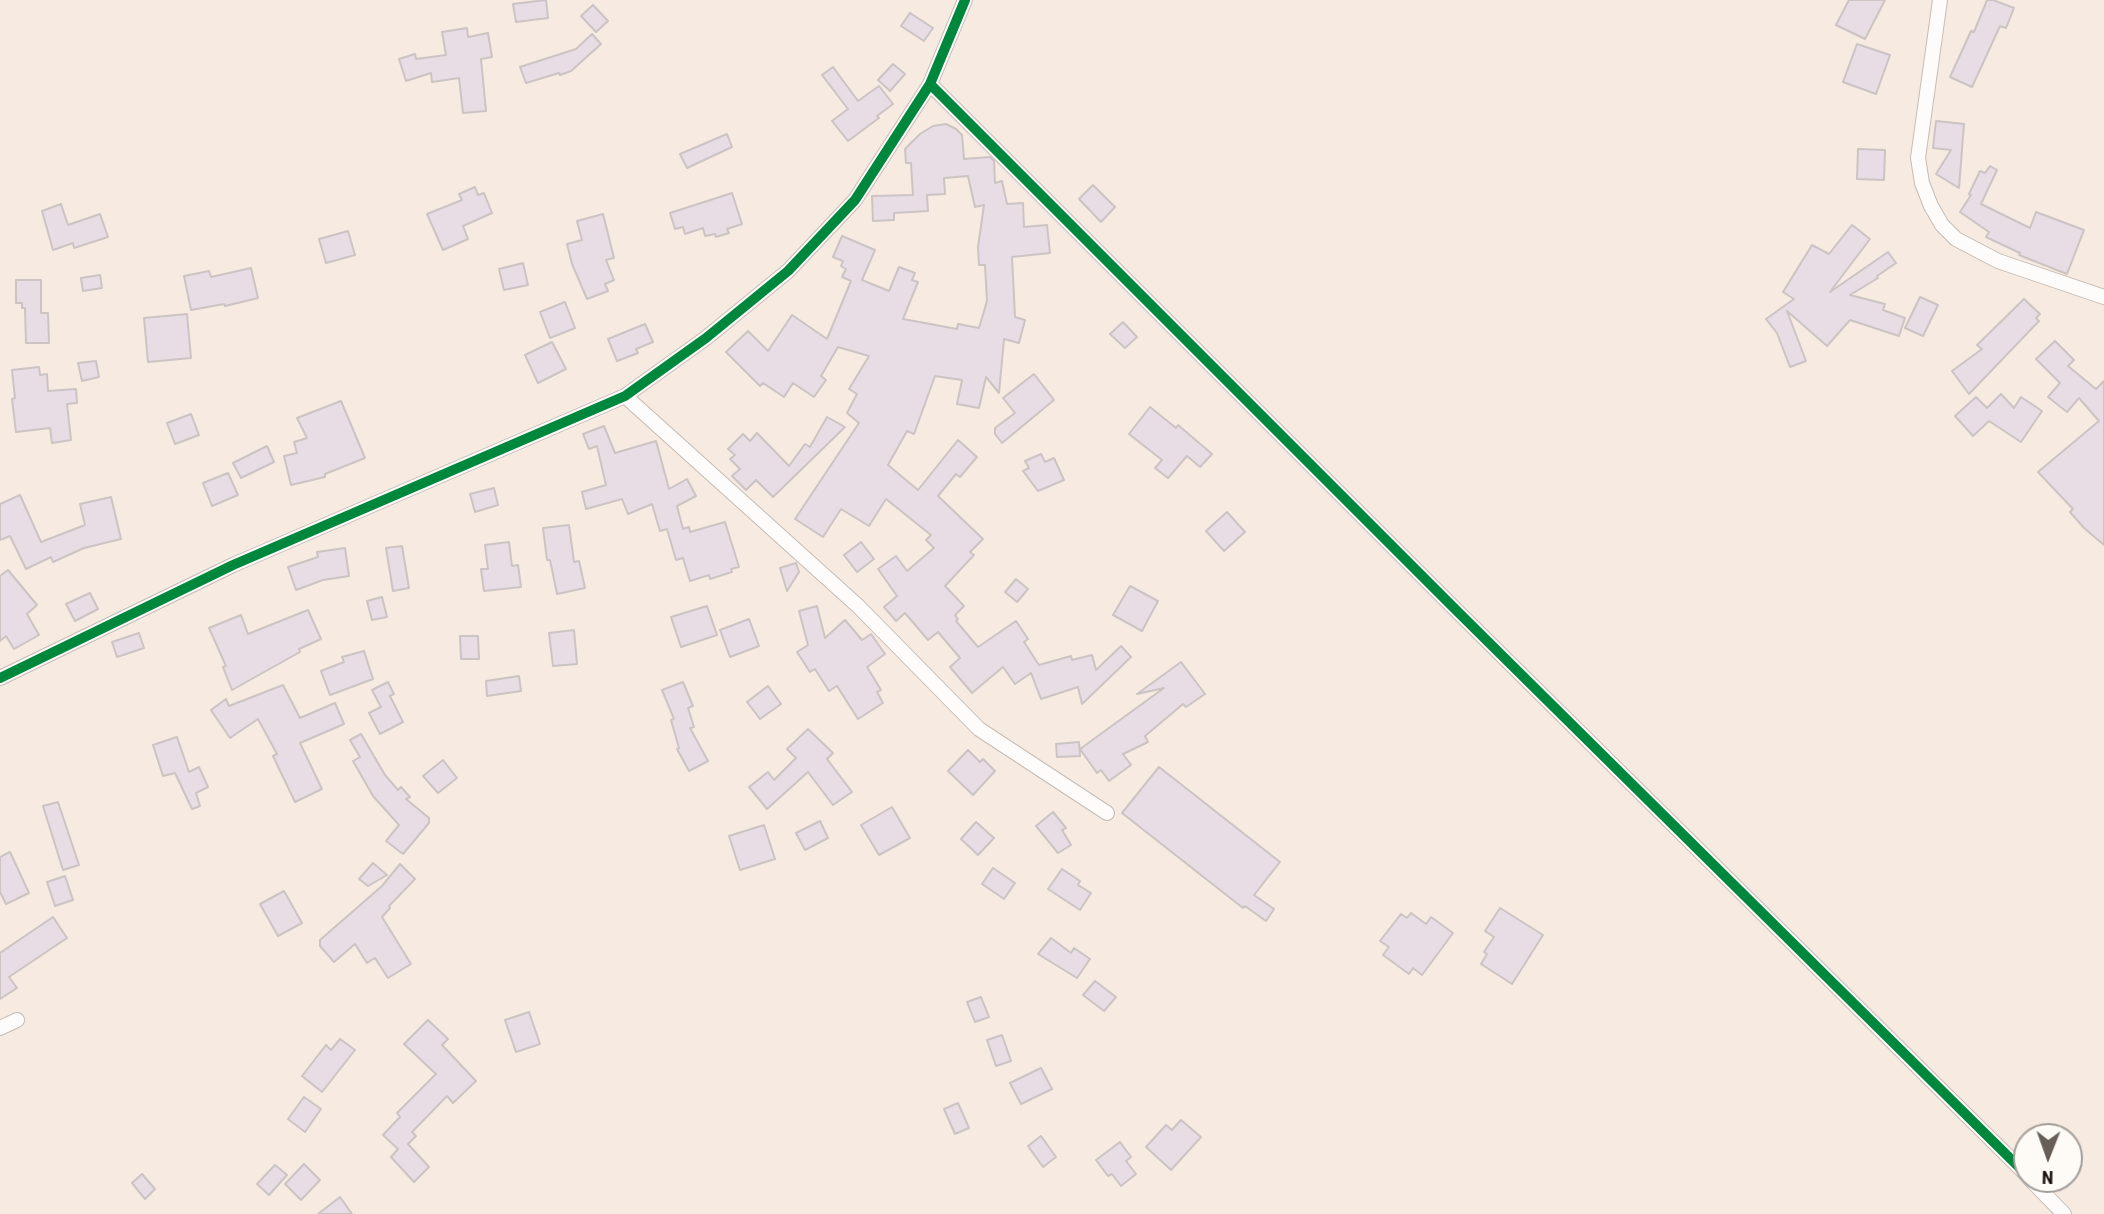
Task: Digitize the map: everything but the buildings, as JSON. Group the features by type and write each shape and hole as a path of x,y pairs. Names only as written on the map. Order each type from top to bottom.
{"street":[{"path":"0,678 233,565 625,396 706,338 797,262 855,200 930,84 965,0"},
{"path":"1940,0 1918,158 1922,183 1942,225 1956,239 1998,261 2104,297"},
{"path":"930,84 1455,610 2013,1161"},
{"path":"625,396 858,606 979,729 1107,813"},
{"path":"0,1028 17,1020"},
{"path":"2044,1193 2064,1214"}],"cycle path":[{"path":"0,678 233,565 625,396 706,338 788,271 855,200 930,84 965,0"},
{"path":"930,84 2013,1161"}]}
